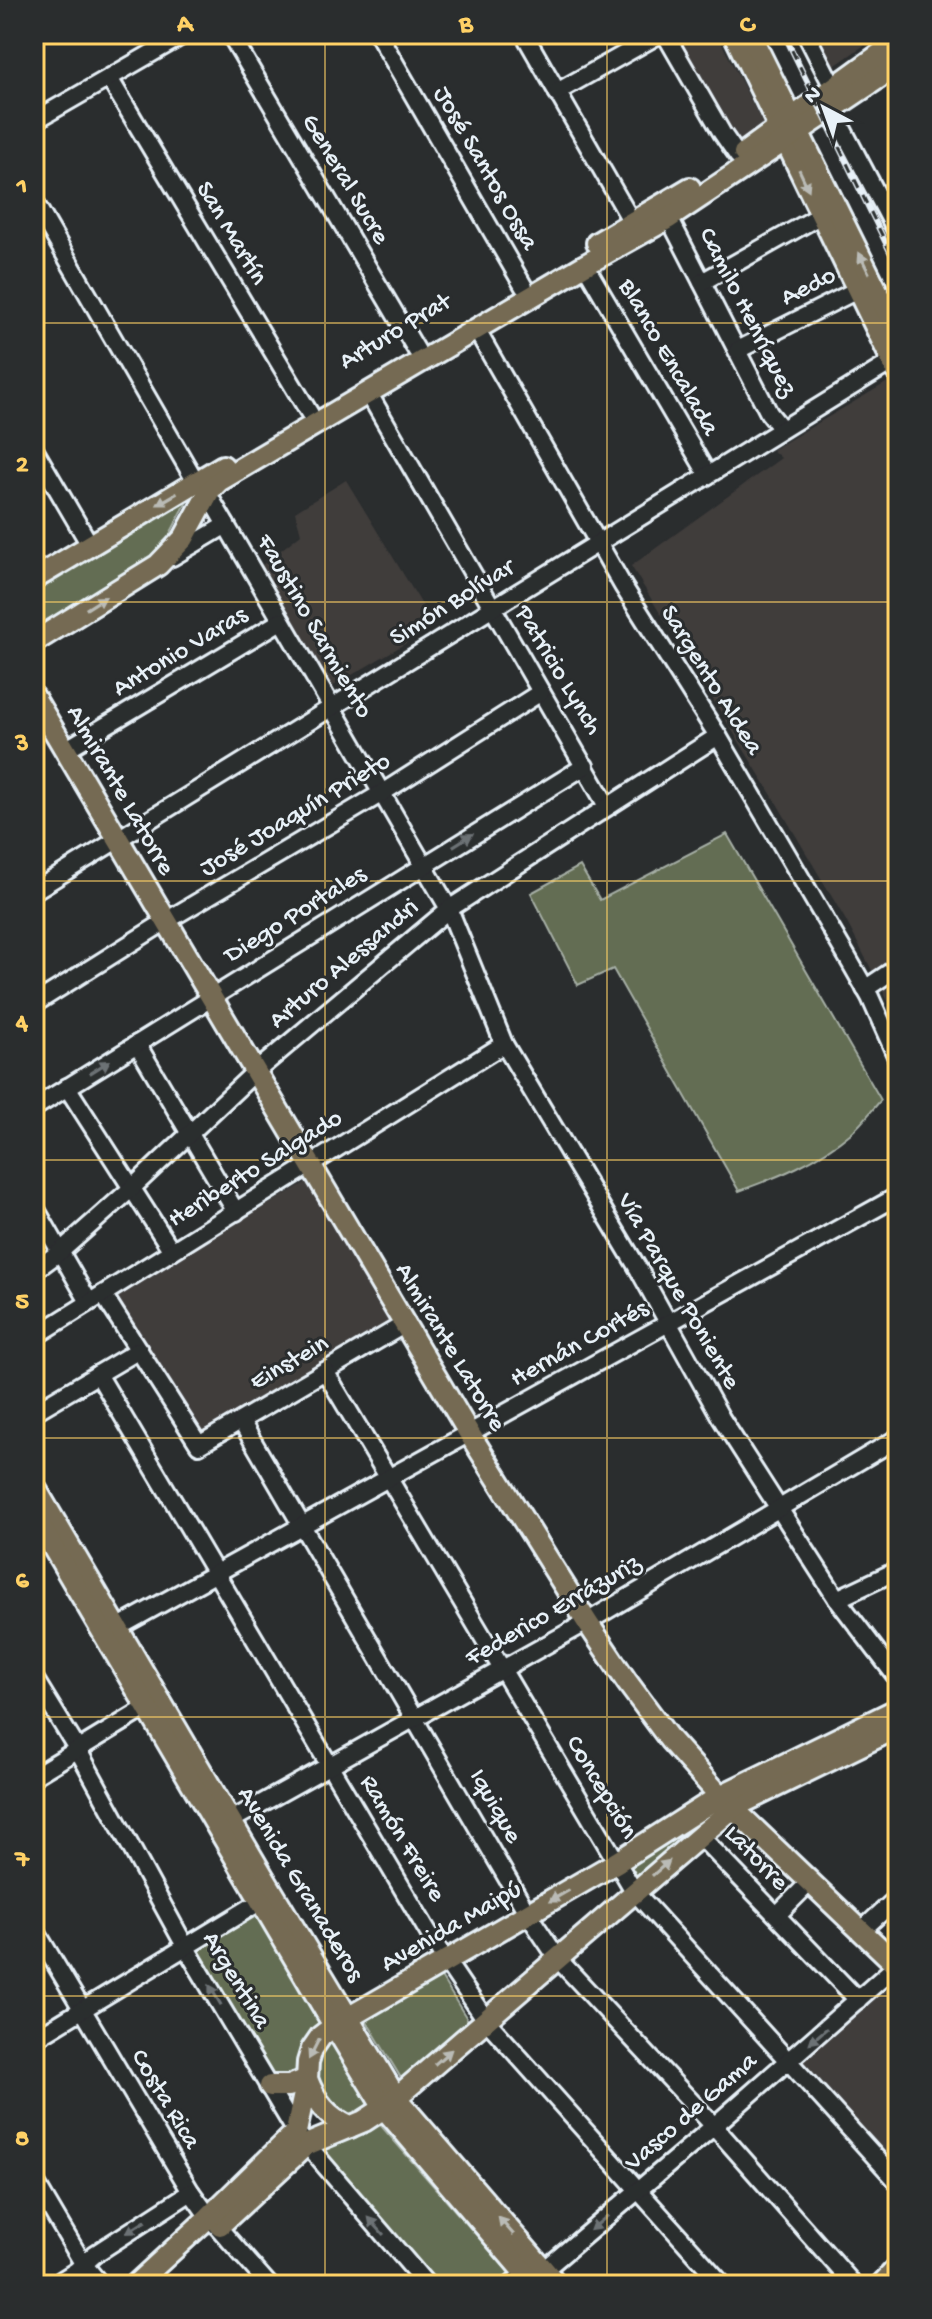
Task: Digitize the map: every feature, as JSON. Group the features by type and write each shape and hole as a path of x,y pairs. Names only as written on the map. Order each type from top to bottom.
{"main road":[{"path":"734,34 790,128 898,333"},
{"path":"750,34 790,128 821,215 896,364"},
{"path":"833,99 898,41"},
{"path":"790,128 833,99 898,65"},
{"name":"Arturo Prat","path":"34,642 158,565 184,538 202,488 310,414 683,193 738,156 790,128"},
{"name":"Arturo Prat","path":"34,579 90,545 219,481 669,218 790,128"},
{"name":"Almirante Latorre","path":"34,697 469,1433 587,1622 654,1720 727,1802 897,1966"},
{"name":"Avenida Granaderos","path":"34,1486 117,1628 153,1703 261,1901 341,2022"},
{"name":"Avenida Granaderos","path":"35,1517 230,1821 341,2022 390,2103 533,2281"},
{"path":"156,2285 214,2222 301,2138 350,2127 390,2103 699,1835 727,1802 898,1709"},
{"path":"727,1802 898,1727"},
{"name":"Avenida Maipú","path":"301,2138 308,2062 321,2036 617,1862 727,1802"},
{"path":"270,2086 289,2086 307,2079 315,2100 328,2115 350,2127"},
{"path":"135,2285 214,2222"},
{"path":"881,2285 898,2267"}],"street":[{"path":"34,121 185,34"},
{"name":"General Sucre","path":"230,34 417,351"},
{"name":"José Santos Ossa","path":"378,34 524,287"},
{"path":"524,34 632,222"},
{"path":"557,92 662,34 738,156"},
{"path":"806,34 833,99 898,234"},
{"name":"San Martín","path":"109,78 310,414"},
{"name":"Faustino Sarmiento","path":"34,201 449,909"},
{"path":"702,282 821,215"},
{"name":"Camilo Henríquez","path":"669,218 769,413 782,429"},
{"name":"Blanco Encalada","path":"585,265 708,475"},
{"name":"Aedo","path":"738,350 857,290"},
{"name":"Sargento Aldea","path":"476,329 598,543 718,736 868,993 898,1060"},
{"name":"Simón Bolívar","path":"34,891 782,429 896,364"},
{"name":"Patricio Lynch","path":"369,394 607,806"},
{"path":"34,449 90,545"},
{"name":"Arturo Prat","path":"158,565 226,525"},
{"name":"Antonio Varas","path":"65,750 281,621"},
{"name":"José Joaquín Prieto","path":"34,1004 166,921 382,793 541,692"},
{"name":"Arturo Alessandri","path":"34,1271 132,1188 255,1072 449,909 718,736"},
{"name":"Diego Portales","path":"34,1108 585,766"},
{"name":"Vía Parque Poniente","path":"449,909 504,1044 669,1323 721,1418 837,1599 898,1679"},
{"path":"868,993 898,967"},
{"path":"868,993 898,977"},
{"path":"137,1044 236,1212"},
{"name":"Heriberto Salgado","path":"34,1337 504,1044"},
{"path":"67,1087 172,1251"},
{"name":"Hernán Cortés","path":"117,1628 898,1196"},
{"path":"34,1206 61,1251 139,1350 34,1412"},
{"name":"Einstein","path":"139,1350 199,1445 405,1324"},
{"name":"Concepción","path":"325,1371 634,1891 898,2182"},
{"name":"Ramón Freire","path":"98,1374 447,1962 486,2020 723,2285"},
{"name":"Iquique","path":"241,1421 528,1914 558,1959 714,2126 854,2285"},
{"name":"Federico Errázuriz","path":"230,1821 587,1622 898,1438"},
{"path":"837,1599 898,1570"},
{"name":"Argentina","path":"34,1678 78,1750 185,1946 301,2138 427,2285"},
{"path":"34,1776 153,1703"},
{"name":"Latorre","path":"699,1835 858,2000"},
{"name":"Latorre","path":"777,1915 811,1881"},
{"path":"861,1931 898,1897"},
{"path":"34,2039 261,1901"},
{"name":"Costa Rica","path":"34,1928 191,2192 269,2285"},
{"name":"Vasco de Gama","path":"533,2281 897,1966"},
{"path":"34,2180 84,2265 101,2285"},
{"path":"54,2285 95,2254 191,2192"}],"shaded area":[{"path":"679,34 717,34 765,128 739,147 670,39"},
{"path":"812,34 880,34 832,66"},
{"path":"891,380 898,395 898,1020 845,919 631,566 781,458 772,450"},
{"path":"346,480 435,626 330,688 262,565 301,534 295,512"},
{"path":"308,1181 390,1322 201,1433 112,1295"},
{"path":"891,1980 898,1987 898,2170 798,2063"}],"green space":[{"path":"190,496 159,555 34,633 34,591"},
{"path":"727,834 881,1100 855,1129 825,1152 783,1174 739,1191 613,969 578,985 531,893 580,866 600,900"},
{"path":"711,1811 718,1815 640,1882 627,1862"},
{"path":"258,1915 324,2028 292,2078 272,2078 195,1952"},
{"path":"439,1974 471,2025 404,2083 364,2017"},
{"path":"333,2034 375,2105 348,2119 326,2106 313,2065"},
{"path":"376,2120 512,2276 501,2285 435,2285 319,2150"}],"railway":[{"path":"784,34 898,268"}]}
